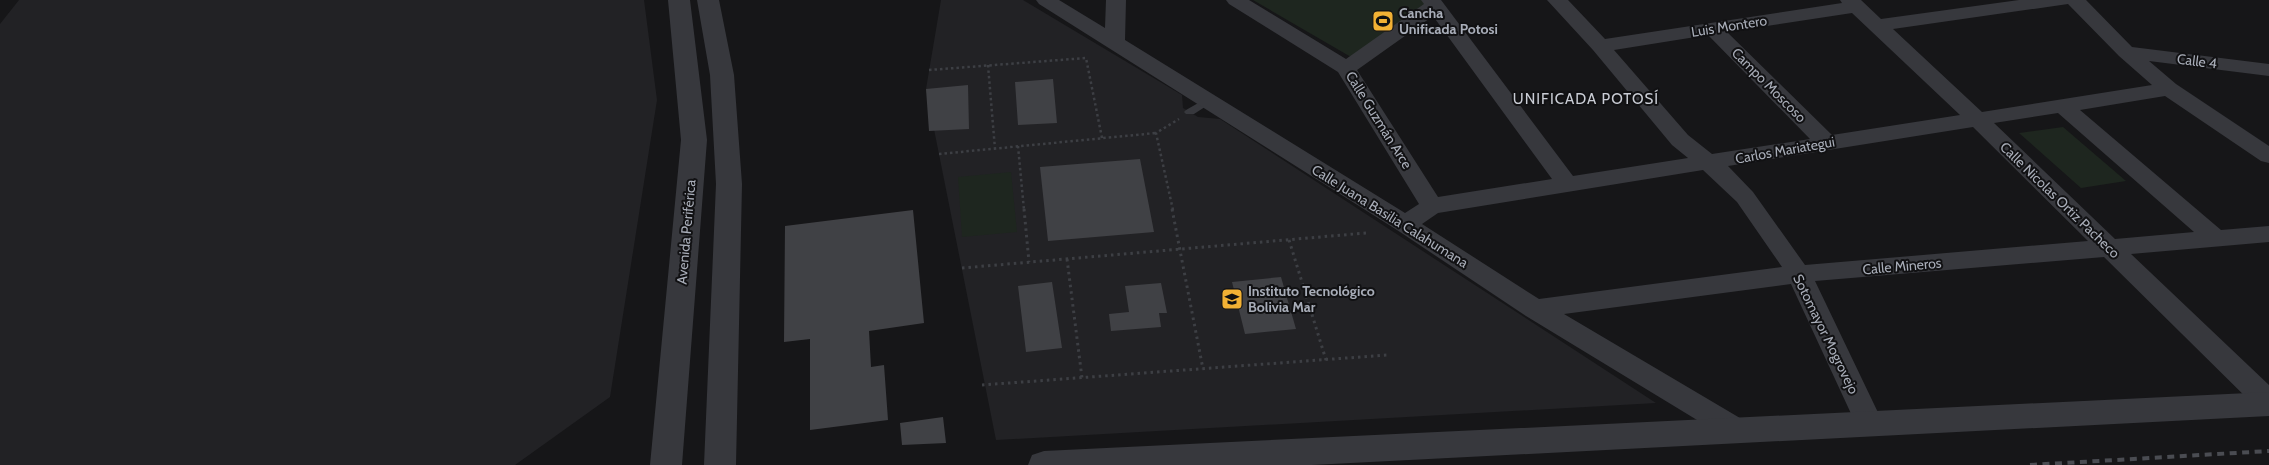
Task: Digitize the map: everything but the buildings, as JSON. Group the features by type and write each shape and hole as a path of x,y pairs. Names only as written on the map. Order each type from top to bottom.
{"street":[{"name":"Avenida Periférica","path":"666,465 694,140 679,0"},
{"path":"708,0 722,75 729,184 720,465"},
{"name":"Calle Juana Basilia Calahumana","path":"1046,0 1115,42 1199,107 1405,224 1535,309 1734,429"},
{"path":"1115,42 1116,0"},
{"name":"Calle Guzmán Arce","path":"1236,0 1346,68 1432,206"},
{"name":"Sotomayor Mogrovejo","path":"1558,0 1680,140 1725,176 1745,197 1799,274 1870,425"},
{"path":"1879,25 2061,0"},
{"path":"2075,0 2126,52 2170,89 2269,156"},
{"path":"1346,68 1433,3 1567,184"},
{"name":"Luis Montero","path":"1600,46 1713,29 1853,3"},
{"name":"Calle Nicolas Ortiz Pacheco","path":"1853,3 1879,25 1978,120 2269,403"},
{"name":"Campo Moscoso","path":"1713,29 1826,142"},
{"name":"Calle 4","path":"2126,52 2269,70"},
{"name":"Carlos Mariategui","path":"1405,224 1432,206 1708,163 1826,142 2064,107 2170,89"},
{"path":"2064,107 2217,239"},
{"name":"Calle Mineros","path":"1535,309 1799,274 2269,234"},
{"path":"1044,465 1734,429 1870,425 2269,403"}],"path":[{"path":"929,70 1086,58 1102,138"},
{"path":"988,65 994,149"},
{"path":"939,154 1156,133 1199,107"},
{"path":"1156,133 1181,249 1203,369"},
{"path":"1018,146 1029,262"},
{"path":"962,268 1366,233"},
{"path":"1289,240 1326,360"},
{"path":"1067,259 1082,378"},
{"path":"982,385 1387,355"}],"shaded area":[{"path":"19,0 644,0 657,100 610,397 515,465 0,465 0,24"},
{"name":"Instituto Tecnológico Bolivia Mar","path":"941,0 1023,0 1182,95 1183,108 1198,117 1220,119 1656,403 996,440 926,89"},
{"path":"1253,0 1425,0 1430,5 1351,57"},
{"path":"2063,127 2126,181 2081,188 2019,133"},
{"path":"1011,172 1017,232 962,237 958,177"}],"railway":[{"path":"2030,465 2269,451"}],"place":[{"name":"Cancha Unificada Potosi","path":"1383,21"},
{"name":"Instituto Tecnológico Bolivia Mar","path":"1232,299"}],"district":[{"name":"UNIFICADA POTOSÍ","path":"1586,99"}]}
